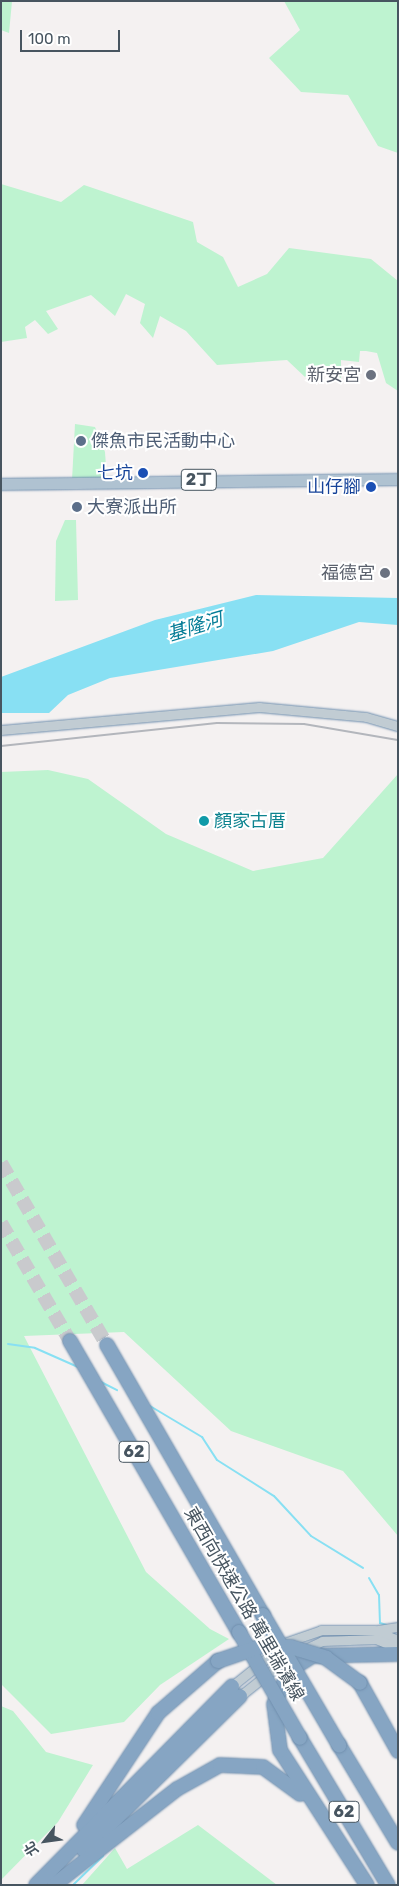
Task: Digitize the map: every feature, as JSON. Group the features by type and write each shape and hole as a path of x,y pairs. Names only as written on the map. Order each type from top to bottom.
{"highway":[{"name":"東西向快速公路 萬里瑞濱線","path":"70,1341 300,1738 388,1885"},
{"name":"東西向快速公路 萬里瑞濱線","path":"107,1346 398,1843"},
{"path":"54,1865 158,1713 199,1673 218,1661 262,1646 290,1647 326,1658 360,1683 398,1750"},
{"path":"366,1885 280,1750 272,1719 277,1691 290,1670 312,1656 398,1654"},
{"path":"36,1885 54,1865 236,1691"},
{"path":"50,1885 236,1691"},
{"path":"54,1885 177,1789 220,1765 247,1763 277,1774 326,1825"}],"main road":[{"name":"2丁","path":"1,484 398,479"}],"street":[{"path":"1,730 258,707 366,717 398,726"},
{"path":"236,1691 298,1637 347,1628 374,1630 398,1627"},
{"path":"374,1630 398,1640"},
{"path":"236,1691 290,1656 322,1641 369,1638 398,1648"}],"green space":[{"path":"1,1 12,1 9,33 1,30"},
{"path":"284,1 398,1 398,153 378,146 348,95 301,92 269,58 300,30"},
{"path":"1,184 61,202 84,185 193,222 197,242 223,257 238,287 267,274 289,248 371,259 398,281 398,391 386,383 377,353 366,351 360,351 359,362 341,360 341,378 313,367 305,377 287,360 217,365 186,331 160,316 153,338 140,323 145,304 126,294 115,316 91,295 46,311 58,329 48,334 35,320 25,327 27,338 1,342"},
{"path":"75,424 95,427 105,452 107,481 72,480"},
{"path":"65,520 76,520 78,600 55,601 56,541"},
{"path":"48,770 88,779 166,834 253,871 323,858 398,774 398,1536 343,1471 231,1431 124,1332 24,1336 146,1572 210,1629 229,1639 160,1685 124,1722 51,1734 1,1684 1,772"},
{"path":"1,1706 13,1711 46,1752 93,1765 58,1822 1,1880"},
{"path":"198,1825 277,1885 82,1885 115,1848 127,1869"}],"water":[{"name":"基隆河","path":"256,595 398,598 398,625 359,622 273,651 110,678 68,695 49,713 1,713 1,677 155,620"}],"waterway":[{"path":"8,1344 35,1348 78,1367"},
{"path":"101,1382 117,1390"},
{"path":"150,1406 202,1437 217,1460 274,1496 311,1536 363,1568"},
{"path":"369,1578 379,1595 380,1623 387,1625"},
{"path":"73,1885 103,1856"}],"tunnel":[{"path":"1,1163 107,1345"},
{"path":"1,1223 70,1341"}],"railway":[{"path":"1,746 217,723 304,724 398,740"}],"place":[{"name":"新安宮","path":"371,375"},
{"name":"傑魚市民活動中心","path":"81,441"},
{"name":"七坑","path":"143,473"},
{"name":"山仔腳","path":"371,487"},
{"name":"大寮派出所","path":"77,507"},
{"name":"福德宮","path":"385,573"},
{"name":"顏家古厝","path":"204,821"}]}
